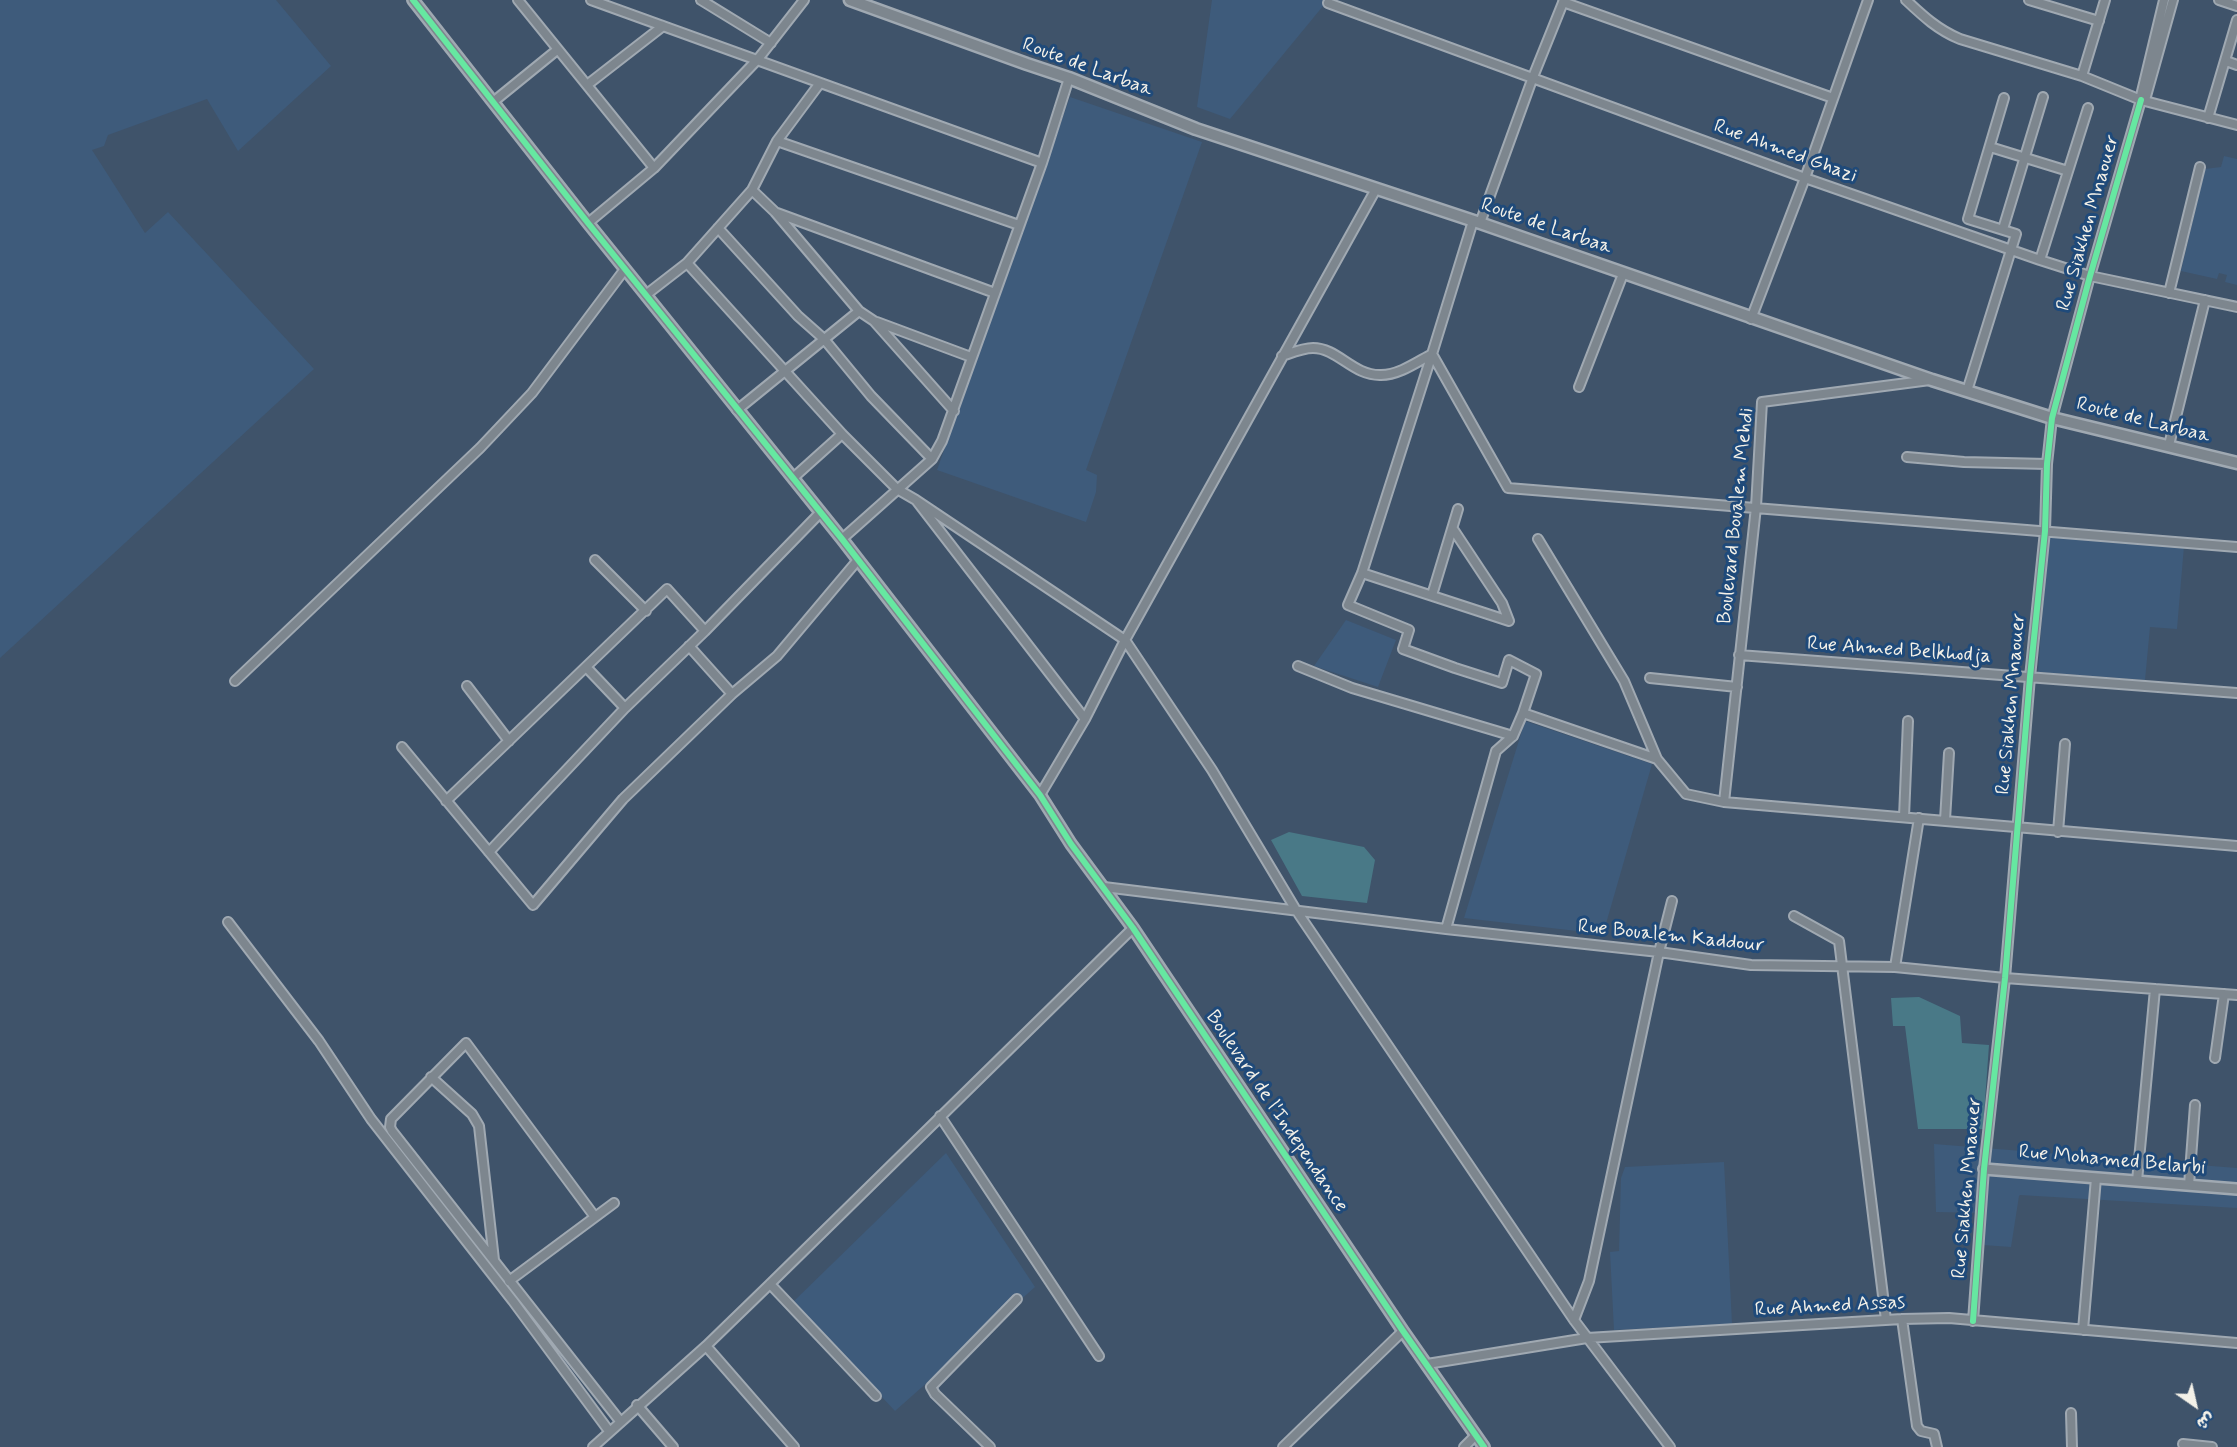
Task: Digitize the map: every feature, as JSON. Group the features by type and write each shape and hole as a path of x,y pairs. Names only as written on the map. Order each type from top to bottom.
{"main road":[{"name":"Route de Larbaa","path":"850,0 1069,78 1197,129 1477,222 1932,380 2052,418 2169,445 2237,464"}],"street":[{"name":"Boulevard de l'Independance","path":"413,0 737,410 842,538 857,561 1040,795 1071,844 1133,928 1403,1331 1485,1447"},
{"path":"518,0 654,168"},
{"path":"591,0 1042,162"},
{"path":"701,0 771,43"},
{"path":"588,223 654,168 758,59 804,0"},
{"path":"1751,319 1805,178 1868,0"},
{"path":"1906,0 1945,33 2082,76 2142,100 2237,125"},
{"path":"2028,0 2099,21"},
{"path":"2082,76 2105,0"},
{"path":"2142,100 2164,0"},
{"path":"2142,100 2173,0"},
{"path":"2219,0 2237,6"},
{"path":"1446,929 1496,752 1513,736 1536,674 1509,660 1502,682 1403,649 1409,630 1348,605 1362,573 1477,222 1563,1 1833,98"},
{"name":"Rue Ahmed Ghazi","path":"1328,3 1805,178 2040,260 2090,276 2237,307"},
{"path":"2208,118 2237,20"},
{"path":"587,85 663,26"},
{"path":"493,102 557,50"},
{"path":"2226,61 2237,65"},
{"path":"842,538 932,459 954,411 971,357 1042,162 1069,78"},
{"path":"647,294 687,263 752,190 777,141 820,83"},
{"path":"2003,229 2043,97"},
{"path":"1967,391 2016,234 1968,219 2004,98"},
{"name":"Rue Siakhen Mnaouer","path":"1973,1321 1984,1169 2005,978 2030,677 2045,531 2046,464 2052,418 2090,276 2142,100"},
{"path":"2040,260 2088,108"},
{"path":"777,141 1019,225"},
{"path":"1990,147 2068,171"},
{"path":"2169,293 2200,167"},
{"path":"1040,795 1085,720 1125,640 1376,189"},
{"path":"752,190 775,212 859,311 874,321 971,357"},
{"path":"775,212 995,293"},
{"path":"718,228 798,316 824,339 872,396 932,459"},
{"path":"687,263 842,434 897,489 1125,640 1212,770 1296,910 1574,1320 1670,1447"},
{"path":"235,681 480,448 532,393 625,269"},
{"path":"1579,387 1623,274"},
{"path":"2169,445 2205,300"},
{"path":"737,410 859,311"},
{"path":"874,321 954,411"},
{"path":"1282,356 1310,348 1322,348 1367,374 1383,375 1400,371 1432,354"},
{"path":"1432,354 1508,488 2237,547"},
{"name":"Boulevard Boualem Mehdi","path":"1724,802 1756,507 1762,402 1932,380"},
{"path":"793,478 842,434"},
{"path":"1906,458 2046,464"},
{"path":"916,500 1085,720"},
{"path":"1432,595 1458,508"},
{"path":"489,852 625,708 705,631 820,513"},
{"path":"1362,573 1509,621 1502,603 1453,529"},
{"path":"1538,540 1624,681 1657,759 1686,794 1724,802 2237,846"},
{"path":"595,560 646,611"},
{"path":"402,747 533,905 623,799 732,694 777,656 857,561"},
{"path":"446,801 668,589 705,631"},
{"path":"689,646 732,694"},
{"name":"Rue Ahmed Belkhodja","path":"1739,655 2237,693"},
{"path":"1298,666 1352,688 1513,736"},
{"path":"586,668 625,708"},
{"path":"1650,678 1737,687"},
{"path":"467,686 509,741"},
{"path":"1523,713 1657,759"},
{"path":"1904,817 1908,721"},
{"path":"2058,832 2065,744"},
{"path":"1945,820 1949,753"},
{"path":"1896,968 1919,818"},
{"name":"Rue Boualem Kaddour","path":"1104,887 1446,929 1659,952 1751,965 1896,968 2237,995"},
{"path":"1574,1320 1589,1281 1659,952 1672,901"},
{"path":"1794,916 1839,941 1886,1320"},
{"path":"228,922 319,1041 371,1119 513,1302 609,1431"},
{"path":"593,1447 637,1405 706,1346 1133,928"},
{"path":"2137,1181 2155,989"},
{"path":"2214,1058 2224,994"},
{"path":"595,1217 467,1044 464,1044 391,1119 390,1127 620,1421"},
{"path":"431,1077 472,1114 479,1126 494,1262"},
{"path":"2189,1185 2195,1105"},
{"path":"940,1116 1099,1356"},
{"name":"Rue Mohamed Belarbi","path":"1984,1169 2237,1189"},
{"path":"2083,1330 2096,1178"},
{"path":"510,1281 614,1203"},
{"path":"770,1284 876,1396"},
{"path":"990,1447 935,1395 931,1386 1017,1299"},
{"name":"Rue Ahmed Assas","path":"1427,1364 1587,1338 1902,1319 1949,1318 2237,1343"},
{"path":"1902,1319 1917,1426 1921,1431 1934,1434 1937,1447"},
{"path":"1282,1447 1403,1331"},
{"path":"706,1346 794,1447"},
{"path":"637,1405 673,1447"},
{"path":"2071,1413 2072,1447"},
{"path":"1464,1447 1476,1435"},
{"path":"2182,1444 2212,1447"}],"shaded area":[{"path":"0,0 276,0 331,66 238,151 207,99 108,135 104,146 92,150 145,233 168,212 314,369 0,658"},
{"path":"1212,0 1328,0 1230,119 1197,107"},
{"path":"1070,97 1202,142 1086,470 1097,475 1096,492 1086,522 937,470"},
{"path":"2224,156 2237,159 2237,285 2225,282 2227,275 2219,273 2217,279 2181,271 2205,169 2221,167"},
{"path":"2048,536 2184,546 2177,629 2150,627 2145,680 2038,672"},
{"path":"1346,620 1396,640 1378,687 1314,666"},
{"path":"1525,721 1652,764 1603,934 1464,918"},
{"path":"1289,832 1364,847 1375,860 1367,903 1302,896 1271,840"},
{"path":"1919,997 1960,1016 1962,1043 1989,1045 1983,1129 1918,1129 1905,1026 1893,1026 1891,998"},
{"path":"1934,1144 2237,1168 2237,1208 2020,1195 2011,1247 1983,1245 1984,1213 1936,1212"},
{"path":"946,1153 1035,1287 895,1411 793,1302"},
{"path":"1724,1162 1732,1324 1614,1330 1610,1252 1619,1251 1621,1178 1625,1167"}],"cycle path":[{"path":"413,0 588,223 842,539 1040,795 1071,844 1133,928 1403,1331 1484,1447"},
{"path":"1973,1321 1984,1169 2005,978 2030,677 2045,531 2047,464 2052,418 2141,100"}]}
